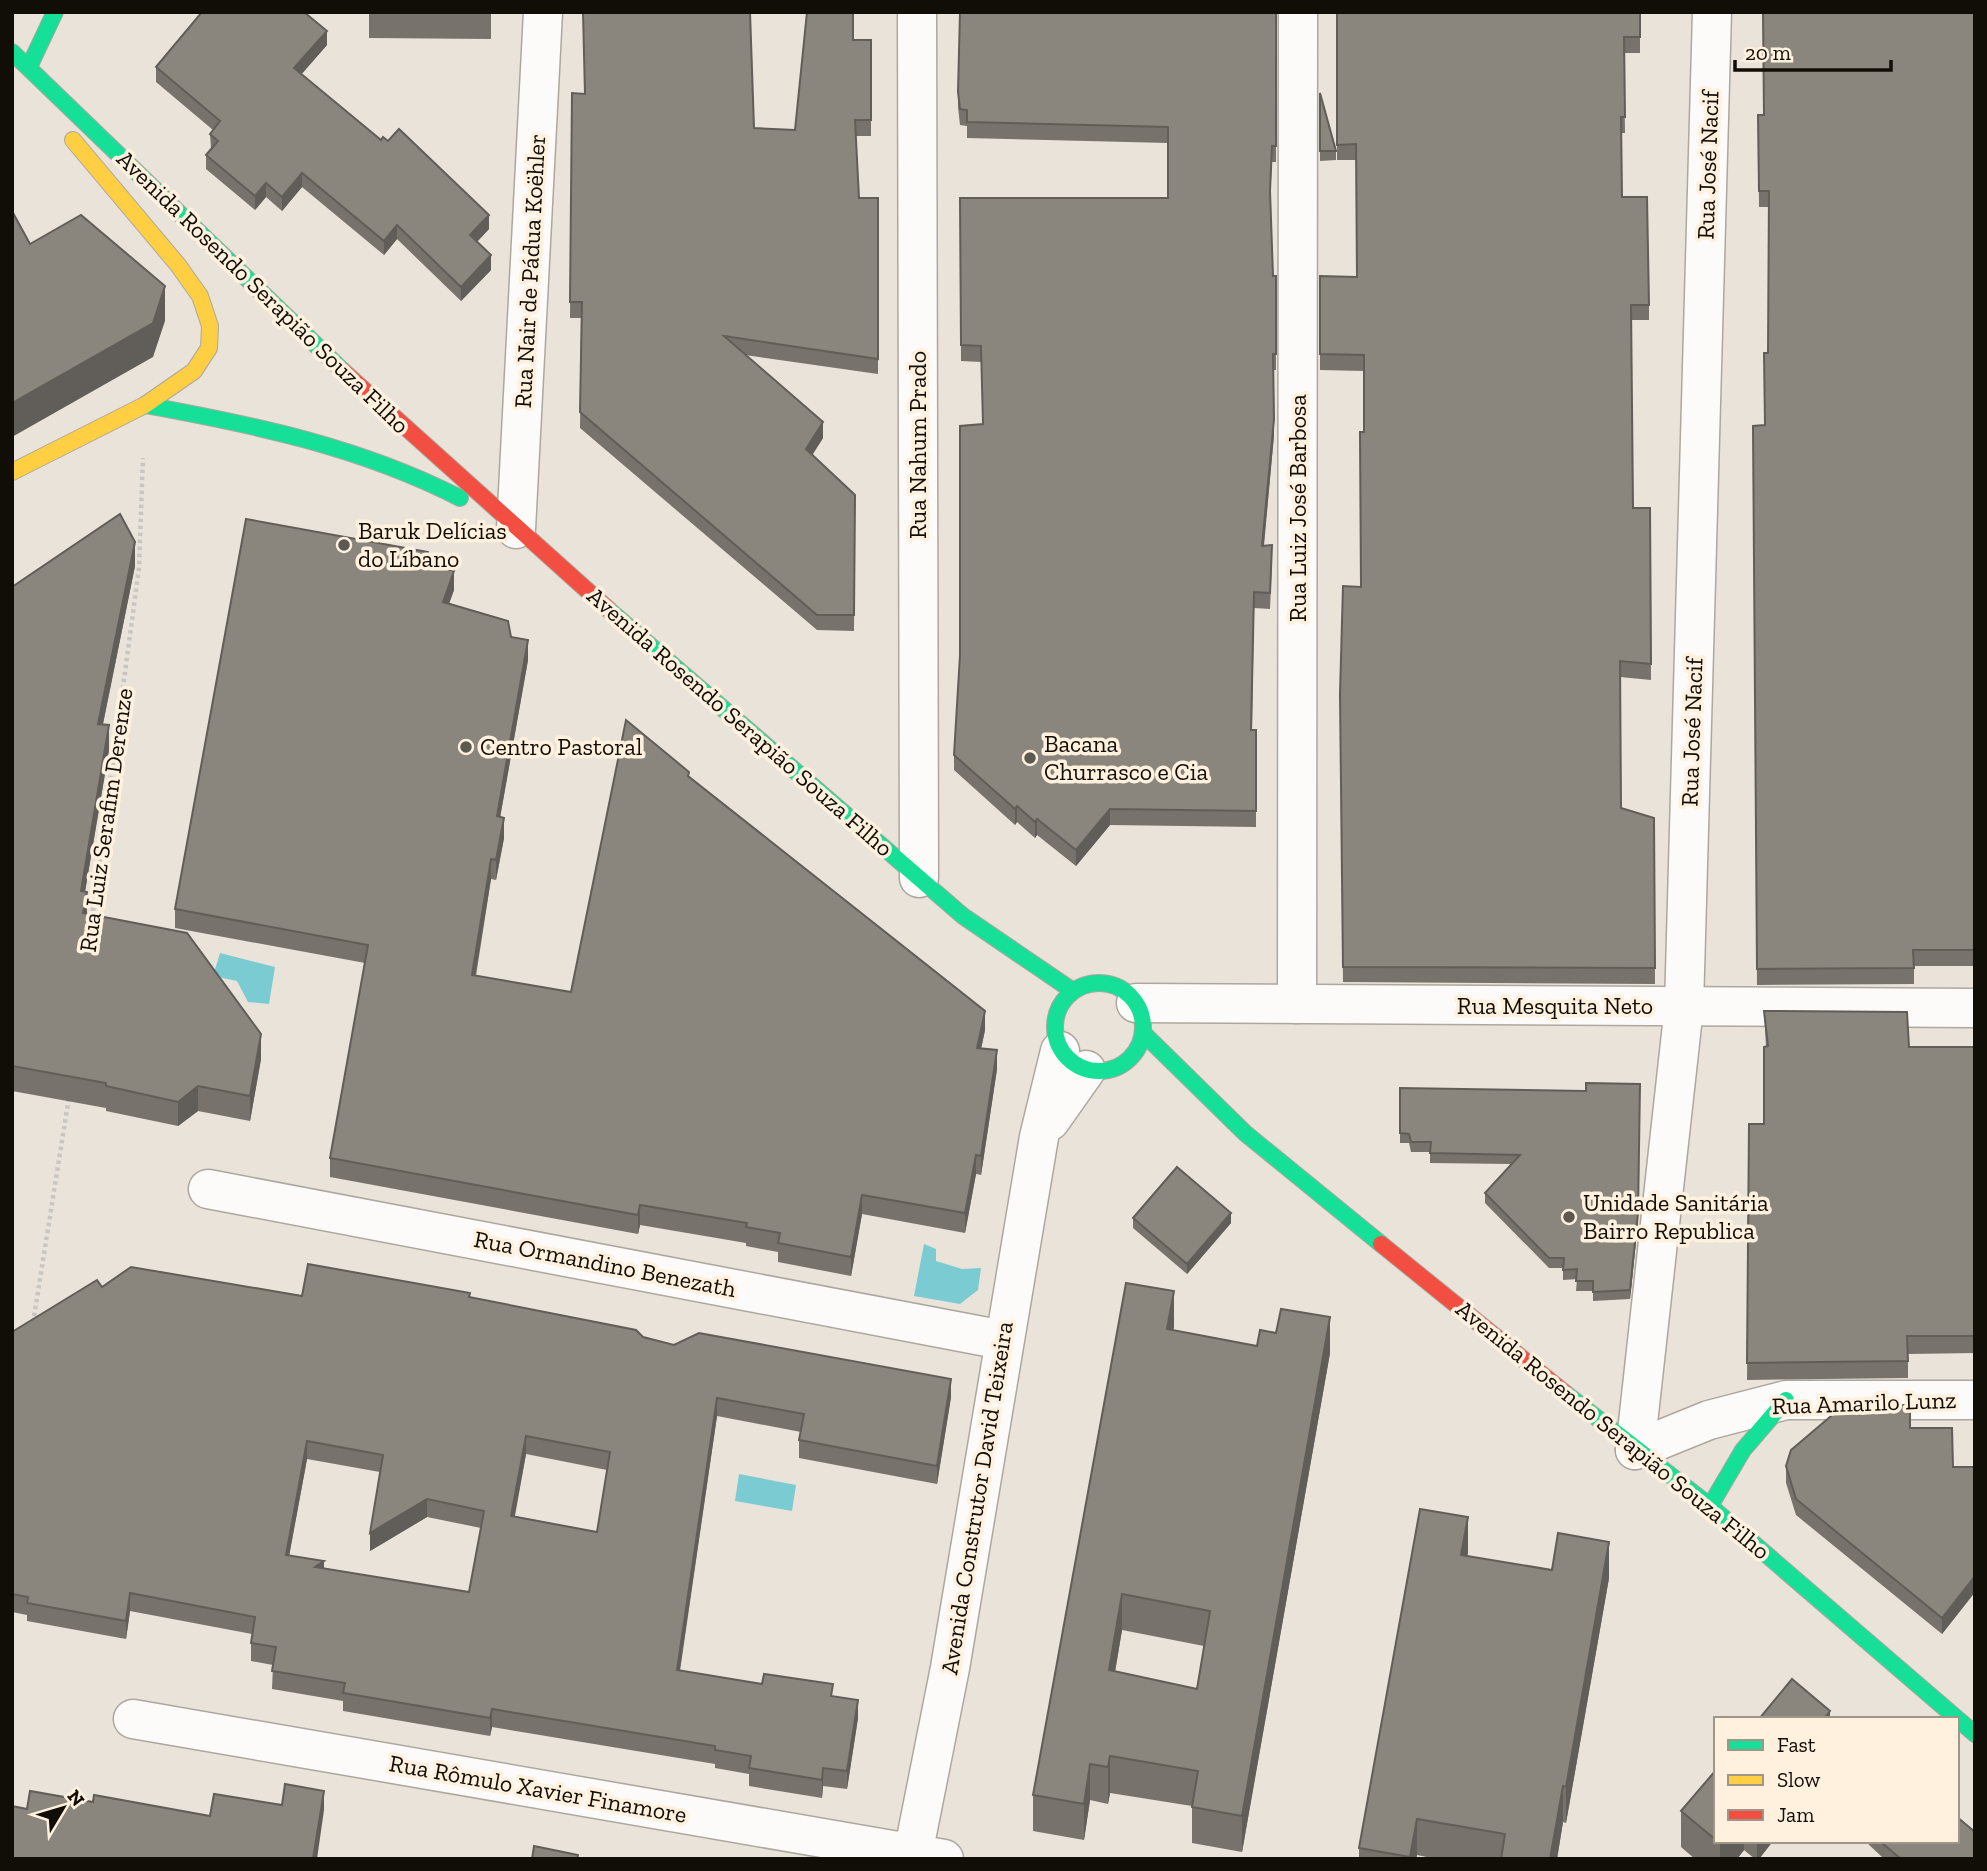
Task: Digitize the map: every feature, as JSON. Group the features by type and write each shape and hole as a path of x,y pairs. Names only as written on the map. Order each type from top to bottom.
{"street":[{"path":"50,111 30,67 55,12"},
{"name":"Rua Nair de Pádua Koëhler","path":"516,529 543,12"},
{"name":"Rua Nahum Prado","path":"917,12 919,878"},
{"name":"Rua Luiz José Barbosa","path":"1297,1004 1298,12"},
{"name":"Rua José Nacif","path":"1635,1450 1684,1007 1712,12"},
{"name":"Avenida Rosendo Serapião Souza Filho","path":"12,52 277,310 516,529 963,916 1073,991"},
{"path":"12,471 145,405 194,371 209,348 211,326 200,296 178,265 66,131"},
{"name":"Avenida Rosendo Serapião Souza Filho","path":"145,405 258,426 378,460 426,479 516,529"},
{"name":"Avenida Rosendo Serapião Souza Filho","path":"963,916 1009,968"},
{"path":"1101,983 1114,986 1140,1018 1135,1064 1101,1072 1061,1038 1060,1004 1073,991 1101,983"},
{"name":"Rua Mesquita Neto","path":"1140,1018 1297,1004 1975,1008"},
{"name":"Avenida Rosendo Serapião Souza Filho","path":"1140,1018 1245,1133"},
{"name":"Avenida Construtor David Teixeira","path":"923,1857 950,1668 1003,1340 1039,1137 1061,1038"},
{"name":"Avenida Rosendo Serapião Souza Filho","path":"1176,1089 1245,1133 1635,1450 1710,1506 1955,1717"},
{"name":"Rua Ormandino Benezath","path":"208,1189 1003,1340"},
{"path":"1710,1506 1743,1450 1786,1400"},
{"name":"Rua Amarilo Lunz","path":"1635,1450 1709,1420 1786,1400 1975,1400"},
{"name":"Rua Rômulo Xavier Finamore","path":"133,1719 923,1857"},
{"name":"Avenida Rosendo Serapião Souza Filho","path":"1959,1720 1975,1734"}],"path":[{"name":"Rua Luiz Serafim Derenze","path":"91,928 139,568 145,405"},
{"path":"31,1335 69,1094"}],"water":[{"path":"220,953 275,967 269,1004 248,1002 237,981 213,976"},
{"path":"924,1244 936,1249 936,1261 962,1269 981,1268 978,1290 960,1304 914,1296"},
{"path":"739,1474 796,1485 792,1511 735,1501"}],"building":[{"path":"202,12 304,12 327,31 294,68 381,140 383,137 388,141 399,129 489,215 470,235 491,255 461,287 397,225 384,241 302,173 282,197 266,183 255,196 206,155 218,141 210,134 220,121 156,67"},
{"path":"583,12 750,12 754,128 795,130 807,12 853,12 853,40 871,40 871,120 855,120 859,198 878,198 878,359 724,336 823,422 806,449 855,495 854,615 817,615 580,412 582,302 570,302 572,93 585,94"},
{"path":"960,12 1276,12 1276,146 1272,146 1270,191 1273,276 1276,276 1276,354 1273,354 1274,419 1262,546 1272,545 1270,593 1254,592 1251,730 1256,730 1256,811 1110,809 1076,850 1037,819 1035,822 1017,806 1015,809 954,755 960,655 960,426 983,424 981,346 961,345 960,198 1168,198 1168,127 967,122 967,110 960,109 958,92"},
{"path":"1337,12 1640,12 1640,37 1624,37 1622,197 1647,197 1649,305 1631,305 1633,508 1650,508 1651,664 1620,661 1621,808 1654,818 1655,968 1343,967 1340,694 1343,586 1361,587 1360,432 1364,432 1364,355 1320,354 1320,276 1357,277 1356,144 1337,145"},
{"path":"1763,12 1975,12 1975,950 1913,950 1914,968 1757,969 1753,426 1765,425 1764,353 1768,353 1769,191 1759,191 1758,115 1764,115"},
{"path":"1320,93 1336,151 1320,151"},
{"path":"12,211 30,244 81,215 165,286 153,323 12,403"},
{"path":"120,514 135,542 98,724 109,725 81,891 87,892 83,913 187,933 261,1034 250,1096 198,1086 178,1102 106,1086 106,1083 12,1066 12,587"},
{"path":"246,519 428,552 426,562 454,571 443,602 508,621 511,637 528,640 497,816 504,818 496,860 491,859 472,975 571,992 626,720 689,772 688,776 985,1011 977,1048 997,1050 981,1156 976,1155 965,1213 862,1195 851,1257 778,1243 780,1233 746,1227 747,1223 640,1205 638,1215 330,1158 368,945 175,909"},
{"path":"1764,1011 1907,1012 1909,1047 1975,1047 1975,1336 1907,1336 1908,1361 1747,1363 1749,1124 1764,1124 1764,1047 1768,1046"},
{"name":"Unidade Sanitária Bairro Republica","path":"1586,1083 1640,1084 1638,1213 1630,1290 1593,1292 1593,1281 1576,1281 1577,1269 1563,1270 1564,1258 1549,1258 1485,1193 1520,1155 1430,1153 1431,1142 1411,1142 1409,1134 1400,1133 1400,1088 1586,1091"},
{"path":"1177,1167 1231,1213 1187,1264 1133,1218"},
{"path":"308,1264 470,1293 469,1297 636,1330 643,1337 674,1345 699,1333 951,1379 937,1466 799,1440 804,1414 717,1398 677,1670 762,1684 764,1674 833,1684 831,1696 858,1700 847,1771 823,1768 822,1780 749,1768 751,1756 715,1750 715,1746 492,1709 490,1718 343,1693 345,1683 272,1671 276,1647 251,1643 255,1617 130,1593 126,1621 27,1603 28,1597 12,1594 12,1332 97,1280 102,1287 131,1267 302,1296","holes":["526,1436 610,1452 597,1532 511,1516","307,1441 383,1455 370,1533 427,1499 484,1511 469,1592 315,1567 324,1561 286,1555"]},
{"path":"1126,1283 1174,1291 1167,1329 1257,1346 1260,1330 1276,1333 1281,1309 1330,1317 1242,1816 1192,1807 1198,1771 1110,1756 1108,1767 1090,1764 1084,1804 1033,1795","holes":["1122,1594 1210,1611 1197,1689 1109,1670"]},
{"path":"1844,1405 1910,1405 1910,1428 1952,1428 1953,1467 1975,1467 1975,1576 1942,1618 1796,1499 1786,1466 1791,1450"},
{"path":"1420,1509 1468,1517 1461,1555 1552,1570 1558,1533 1609,1542 1566,1787 1563,1786 1550,1859 1501,1859 1505,1834 1417,1819 1410,1857 1359,1848"},
{"path":"1792,1679 1830,1711 1826,1717 1761,1717"},
{"path":"1714,1772 1714,1838 1681,1811"},
{"path":"285,1784 324,1791 313,1859 12,1859 12,1806 27,1809 30,1791 93,1802 94,1795 210,1816 214,1794 282,1805"},
{"path":"1959,1819 1975,1832 1975,1859 1901,1859 1882,1843 1959,1843"},
{"path":"534,1846 578,1855 577,1859 532,1859"}],"traffic: fast":[{"path":"29,67 55,12"},
{"path":"12,52 343,371"},
{"path":"145,405 267,430 345,451 422,480 460,498"},
{"path":"609,610 963,916 1073,991"},
{"path":"1099,983 1124,990 1136,1002 1143,1027 1136,1052 1124,1064 1099,1071 1074,1064 1062,1052 1055,1027 1062,1002 1074,990 1099,983"},
{"path":"1143,1033 1245,1133 1381,1244"},
{"path":"1565,1393 1710,1506 1955,1717"},
{"path":"1710,1506 1743,1450 1786,1400"},
{"path":"1959,1720 1975,1734"}],"traffic: slow":[{"path":"12,472 145,405 194,371 209,348 210,326 200,296 178,265 73,140"}],"traffic: jam":[{"path":"343,371 609,610"},
{"path":"1381,1244 1565,1393"}],"place":[{"name":"Baruk Delícias do Líbano","path":"344,545"},
{"name":"Centro Pastoral","path":"466,747"},
{"name":"Bacana Churrasco e Cia","path":"1030,758"},
{"name":"Unidade Sanitária Bairro Republica","path":"1569,1217"}]}
